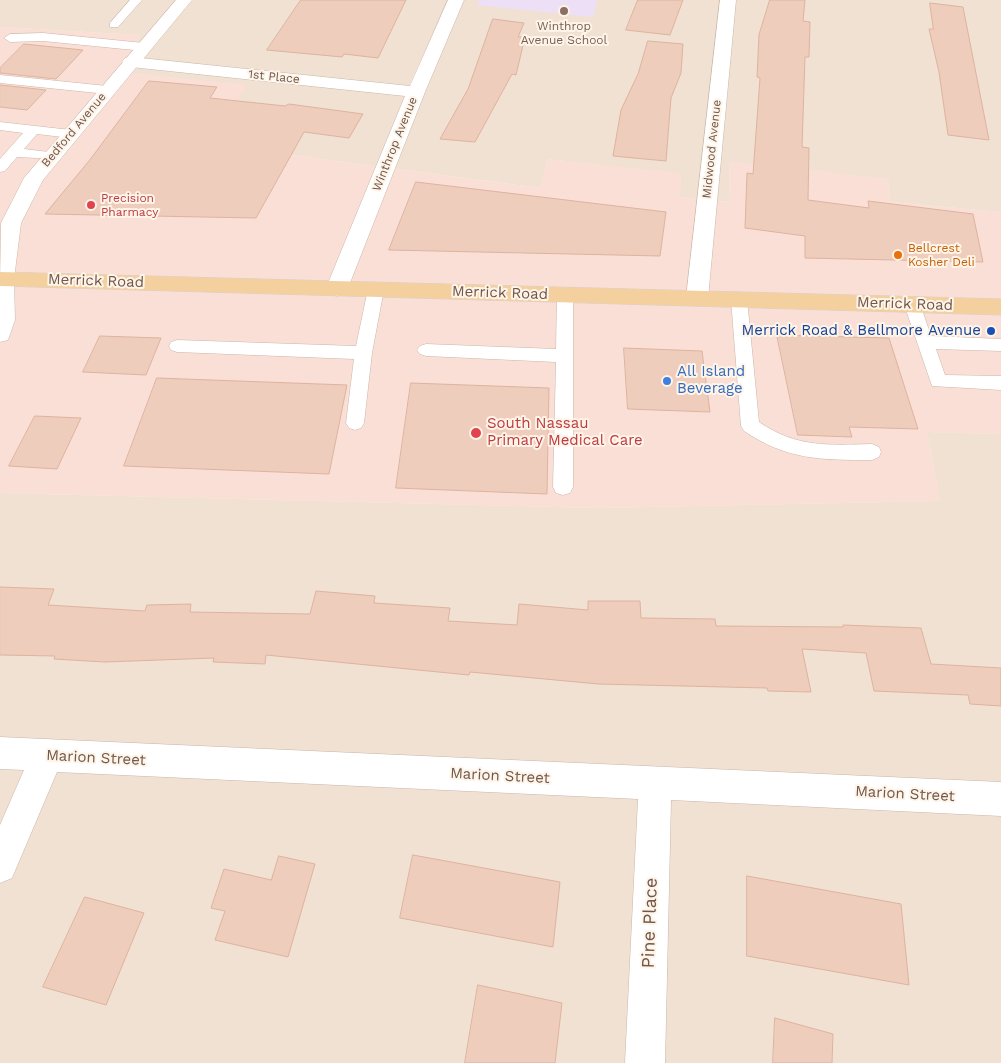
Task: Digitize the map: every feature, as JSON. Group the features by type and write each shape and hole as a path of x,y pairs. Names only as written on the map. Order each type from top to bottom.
{"main road":[{"name":"Merrick Road","path":"2,279 1001,307"}],"street":[{"name":"Bedford Avenue","path":"0,334 4,320 2,279 11,223 34,178 184,0"},
{"name":"Winthrop Avenue","path":"337,288 416,92 456,0"},
{"name":"Midwood Avenue","path":"697,298 728,0"},
{"name":"1st Place","path":"131,62 416,92"},
{"name":"Marion Street","path":"0,753 1001,798"},
{"path":"0,866 46,756"},
{"name":"Pine Place","path":"645,1063 655,783"}],"lane":[{"path":"114,25 136,0"},
{"path":"0,48 5,37 28,40 43,38 144,48"},
{"path":"0,79 107,90"},
{"path":"0,126 71,134"},
{"path":"0,168 34,130"},
{"path":"14,152 52,156"},
{"path":"355,423 363,353 376,290"},
{"path":"563,487 565,295"},
{"path":"738,299 750,426 771,442 804,452 872,452"},
{"path":"912,304 938,381 1001,383"},
{"path":"924,342 995,347"},
{"path":"177,346 363,353"},
{"path":"426,350 565,356"}],"shaded area":[{"path":"0,0 1001,0 1001,212 890,202 888,179 729,162 730,202 679,197 681,174 547,159 541,188 209,144 246,86 127,73 139,35 0,27"},
{"name":"Winthrop Avenue School","path":"479,0 597,0 593,17 477,5"},
{"path":"0,27 139,35 128,73 247,85 209,144 540,188 547,159 681,173 680,197 730,202 729,161 888,179 890,202 1001,212 1001,434 927,432 940,501 597,508 0,493"},
{"path":"927,432 1001,434 1001,1063 0,1063 0,493 597,508 940,501"}],"building":[{"path":"301,0 406,0 378,58 344,54 342,57 267,50"},
{"path":"638,0 683,0 670,35 626,30"},
{"path":"770,0 805,0 803,21 810,22 809,57 805,57 802,147 809,148 808,200 869,208 868,201 973,214 983,262 805,258 805,236 745,228 747,173 753,174 760,78 757,77 759,35"},
{"path":"930,3 963,7 989,140 948,135 939,72 929,29 933,29"},
{"path":"493,19 524,23 518,37 525,37 516,75 512,74 475,142 440,139 468,89"},
{"path":"648,41 683,44 681,73 671,98 666,161 613,156 621,110 638,74"},
{"path":"24,44 83,50 56,79 0,73 0,68"},
{"path":"149,81 217,87 210,98 285,106 289,104 363,114 349,138 304,132 256,218 45,214 89,161"},
{"path":"0,85 46,90 27,110 0,107"},
{"path":"416,182 666,212 660,256 389,250"},
{"path":"777,335 889,338 918,429 849,427 852,437 798,435"},
{"path":"100,336 161,338 146,375 83,372"},
{"path":"624,348 702,351 710,412 628,409"},
{"path":"157,378 347,385 329,474 124,466"},
{"path":"411,383 549,388 547,494 396,488"},
{"path":"35,416 81,418 57,469 9,466"},
{"path":"0,587 54,589 48,605 145,611 147,605 191,604 190,612 310,614 316,591 375,596 374,603 450,608 448,621 517,625 519,604 588,610 588,601 640,601 641,618 715,619 716,626 843,627 843,625 921,628 931,664 1001,668 1001,706 970,704 968,695 874,691 866,653 802,649 811,692 768,691 767,688 598,684 470,672 469,675 266,655 265,664 213,662 214,658 105,662 54,659 55,656 0,655"},
{"path":"413,855 560,882 553,947 400,918"},
{"path":"279,856 315,864 288,957 215,940 225,911 211,908 224,869 271,880"},
{"path":"747,876 901,904 909,985 747,956"},
{"path":"85,897 144,913 106,1005 43,987"},
{"path":"478,985 562,1003 555,1063 465,1063"},
{"path":"775,1018 833,1034 832,1063 773,1063"}],"place":[{"name":"Winthrop Avenue School","path":"564,11"},
{"name":"Precision Pharmacy","path":"91,205"},
{"name":"Bellcrest Kosher Deli","path":"898,255"},
{"name":"Merrick Road & Bellmore Avenue","path":"991,331"},
{"name":"All Island Beverage","path":"667,381"},
{"name":"South Nassau Primary Medical Care","path":"476,433"}]}
